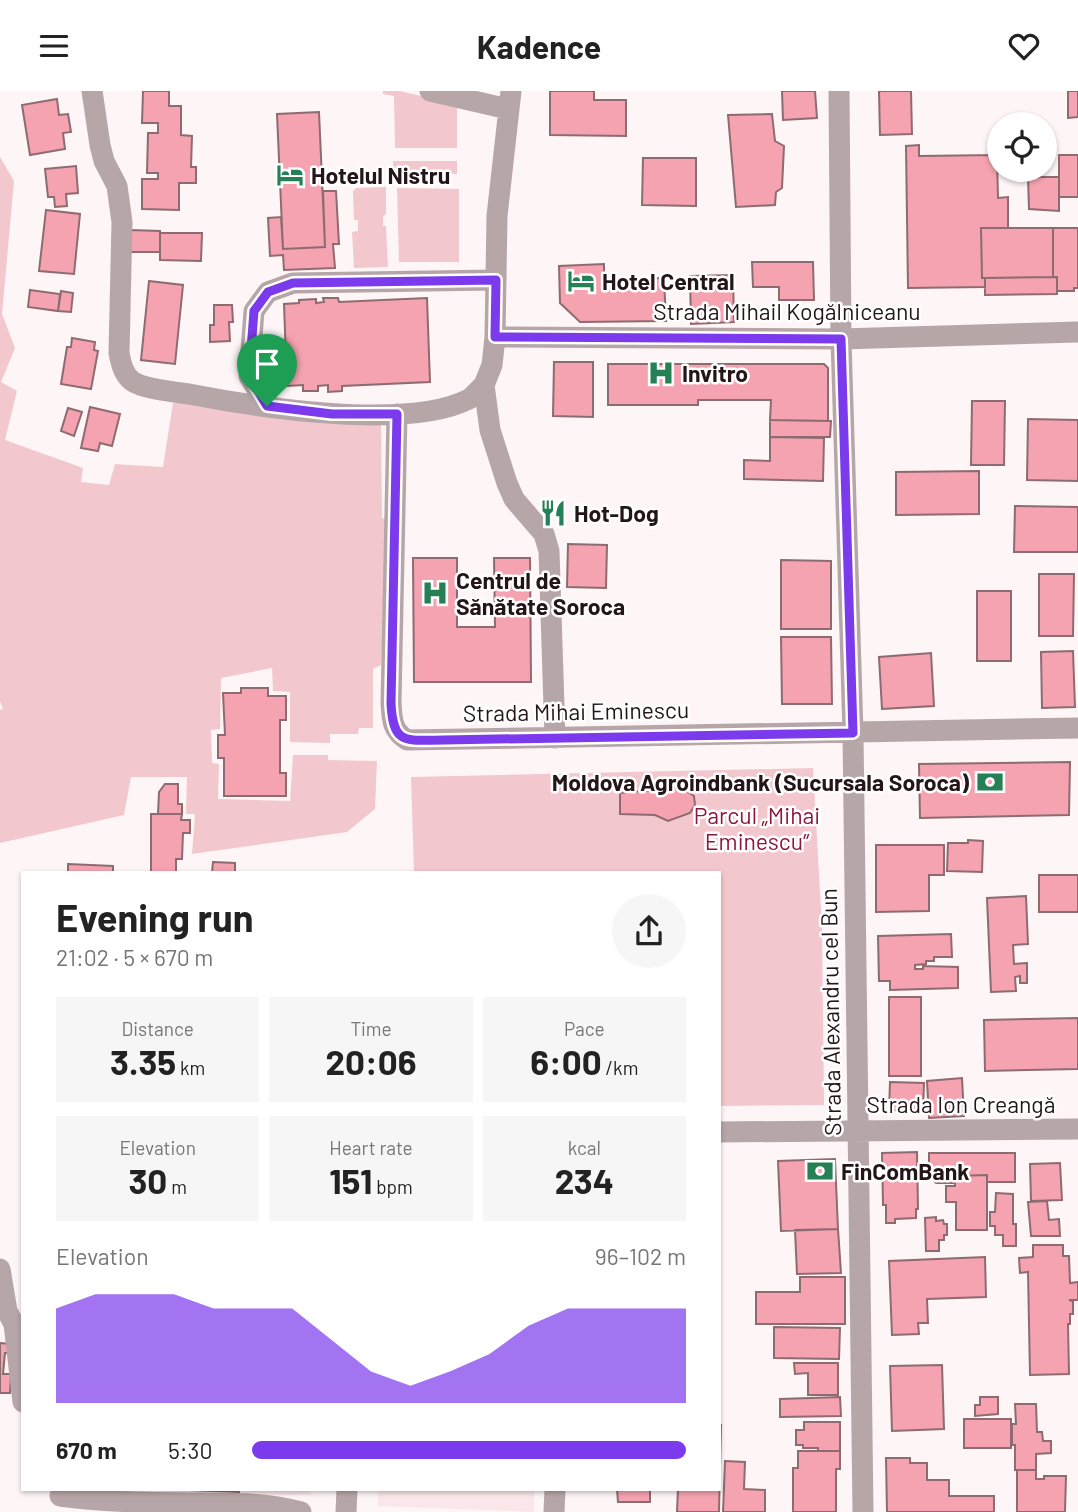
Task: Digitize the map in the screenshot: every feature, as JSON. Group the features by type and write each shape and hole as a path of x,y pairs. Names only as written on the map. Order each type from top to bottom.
{"street":[{"path":"92,91 100,145 104,162 117,186 122,222 119,353 122,369 133,382 149,387 224,401 332,414 397,414 453,405 471,398 484,384 492,365 497,216 509,100 430,91"},
{"name":"Strada Alexandru cel Bun","path":"839,91 841,339 853,733 863,1512"},
{"path":"267,406 249,376 254,311 268,292 293,283 496,280"},
{"name":"Strada Mihail Kogălniceanu","path":"495,337 841,339 1078,332"},
{"path":"484,384 490,430 507,483 514,499 544,534 549,551 555,738"},
{"name":"Strada Mihai Eminescu","path":"397,414 392,724 398,734 407,740 1078,728"},
{"name":"Strada Ion Creangă","path":"721,1132 1078,1129"},
{"path":"0,1269 7,1311 14,1324 21,1385"},
{"path":"346,1512 347,1491"},
{"path":"554,1512 555,1491"},
{"path":"58,1499 267,1505 301,1512"}],"shaded area":[{"path":"103,1491 311,1491 311,1495 149,1496"},
{"path":"378,1491 534,1491 534,1512 378,1506"}],"green space":[{"path":"383,91 399,91 457,104 457,148 395,148 394,96 383,94"},
{"path":"0,157 14,181 2,314 15,348 1,382 17,391 5,440 83,468 81,482 109,485 115,464 163,467 173,403 202,403 310,422 381,425 382,518 388,519 381,665 373,669 373,728 359,728 358,734 330,734 330,743 290,742 290,692 273,691 272,668 221,678 220,729 211,730 212,763 219,764 218,799 290,801 293,755 328,755 328,760 377,761 375,809 347,832 192,854 195,814 186,814 187,777 131,777 124,815 0,843 0,710 3,709 0,701"},
{"path":"393,161 457,161 457,174 393,174"},
{"path":"386,187 383,226 386,226 388,267 354,268 352,232 358,231 358,220 354,220 353,191 356,188"},
{"path":"397,188 459,189 459,262 399,262"},
{"name":"Parcul „Mihai Eminescu”","path":"813,768 822,927 824,1105 721,1106 721,871 414,871 411,777"}],"building":[{"path":"143,91 169,91 169,106 181,106 181,135 192,136 191,167 196,167 196,183 179,183 179,210 142,209 142,179 158,179 158,173 147,173 148,133 158,133 158,123 142,123"},
{"path":"550,91 594,91 594,100 626,100 626,136 550,135"},
{"path":"782,91 815,91 817,118 783,120"},
{"path":"879,91 911,91 912,134 880,135"},
{"path":"1068,91 1078,91 1078,117 1068,118"},
{"path":"57,99 59,115 68,114 71,132 63,133 65,149 30,155 22,105"},
{"path":"319,112 325,247 283,249 277,114"},
{"path":"772,114 775,141 784,146 782,188 776,192 775,205 736,207 728,115"},
{"path":"919,145 919,156 987,155 987,182 998,182 998,198 1008,197 1008,228 981,228 982,278 985,278 985,287 908,288 906,146"},
{"path":"1059,155 1078,155 1078,197 1059,197"},
{"path":"643,158 696,158 696,206 642,205"},
{"path":"76,166 78,193 66,194 67,206 55,207 54,197 48,197 45,169"},
{"path":"1059,177 1059,211 1029,209 1028,182 1057,182"},
{"path":"323,191 336,191 339,244 333,244 335,268 284,270 283,255 270,256 268,218 281,217 283,249 325,247"},
{"path":"46,210 80,214 74,274 39,271"},
{"path":"981,228 1053,228 1053,277 982,278"},
{"path":"1053,228 1078,228 1078,288 1074,288 1074,291 1057,291 1057,277 1053,277"},
{"path":"130,230 160,231 160,252 129,252"},
{"path":"160,233 202,233 201,261 160,260"},
{"path":"752,262 813,262 814,300 779,300 779,287 753,287"},
{"path":"604,264 604,280 664,278 666,321 580,322 560,303 559,266"},
{"path":"733,275 734,322 691,324 690,276"},
{"path":"1057,277 1057,294 985,295 985,278"},
{"path":"149,281 183,285 175,364 141,360"},
{"path":"30,290 60,294 58,311 28,307"},
{"path":"61,291 73,293 71,312 58,311"},
{"path":"323,298 338,298 339,302 427,298 430,382 342,386 342,391 328,392 328,385 318,386 318,391 303,391 303,385 287,386 284,304 316,299 316,303 324,302"},
{"path":"214,305 232,305 230,341 210,342 210,325 214,325"},
{"path":"72,338 95,342 94,350 98,351 91,389 61,384 67,347 71,347"},
{"path":"554,362 593,362 593,417 553,416"},
{"path":"608,364 824,364 828,368 828,421 770,420 771,400 698,400 698,405 608,405"},
{"path":"972,401 1005,401 1004,465 971,465"},
{"path":"90,407 120,414 112,446 100,443 98,451 81,448"},
{"path":"68,408 82,412 74,436 61,431"},
{"path":"1028,419 1078,420 1078,481 1027,480"},
{"path":"770,420 831,421 830,437 770,437"},
{"path":"770,437 824,438 823,481 744,479 744,460 770,461"},
{"path":"979,471 979,514 896,515 896,472"},
{"path":"1015,506 1078,507 1078,552 1014,552"},
{"path":"568,544 607,545 606,588 567,587"},
{"name":"Centrul de Sănătate Soroca","path":"413,558 457,558 457,627 495,627 494,558 530,558 531,682 414,682"},
{"path":"781,560 831,561 831,629 781,629"},
{"path":"1039,574 1074,574 1073,636 1039,636"},
{"path":"977,591 1011,591 1011,661 977,661"},
{"path":"781,637 831,637 832,704 782,704"},
{"path":"1073,651 1075,707 1042,708 1041,652"},
{"path":"931,653 934,706 882,709 879,657"},
{"path":"241,688 268,688 268,696 286,696 286,720 280,720 280,773 286,773 286,796 224,796 224,758 218,758 218,735 225,735 223,693 241,693"},
{"path":"1070,762 1069,815 920,818 919,764"},
{"path":"165,784 178,784 178,804 182,804 182,814 158,814 159,792"},
{"path":"664,785 685,790 694,796 695,805 690,813 668,821 655,815 620,814 620,793 654,790"},
{"path":"151,814 182,814 181,820 190,820 190,833 183,833 182,859 176,859 176,871 151,871"},
{"path":"968,840 983,841 982,872 947,871 948,843 968,843"},
{"path":"876,845 944,845 944,875 929,875 929,911 876,912"},
{"path":"213,862 235,863 235,871 212,871"},
{"path":"68,864 113,866 113,871 68,871"},
{"path":"1039,875 1078,875 1078,912 1039,912"},
{"path":"1026,896 1028,944 1013,945 1014,964 1027,963 1027,983 1020,983 1020,976 1015,977 1016,991 991,992 987,898"},
{"path":"951,934 952,957 934,957 934,961 915,965 915,969 923,969 923,966 958,967 958,988 890,990 890,981 879,981 878,936"},
{"path":"889,997 921,997 921,1076 889,1076"},
{"path":"1078,1018 1078,1069 985,1071 984,1020"},
{"path":"962,1078 964,1116 929,1118 927,1081"},
{"path":"890,1082 924,1083 923,1111 889,1110"},
{"path":"917,1152 916,1218 895,1219 895,1223 886,1223 882,1153"},
{"path":"929,1153 1015,1153 1015,1182 987,1182 987,1175 955,1176 955,1183 936,1183 929,1175"},
{"path":"835,1159 838,1229 781,1231 778,1161"},
{"path":"1060,1163 1062,1200 1031,1201 1030,1164"},
{"path":"987,1175 987,1230 956,1230 956,1202 946,1202 946,1186 955,1186 955,1176"},
{"path":"996,1193 1013,1194 1016,1246 1003,1246 1003,1235 995,1235 995,1226 990,1226 990,1212 995,1212"},
{"path":"1047,1201 1049,1220 1059,1219 1060,1236 1031,1236 1028,1202"},
{"path":"936,1217 936,1221 943,1220 944,1224 947,1224 947,1235 944,1235 944,1240 939,1240 939,1251 926,1251 925,1218"},
{"path":"838,1229 841,1273 797,1274 795,1230"},
{"path":"1033,1245 1063,1245 1063,1256 1069,1256 1070,1283 1078,1282 1078,1300 1069,1300 1073,1301 1073,1314 1070,1314 1068,1324 1069,1374 1030,1375 1028,1272 1020,1273 1019,1258 1033,1257"},
{"path":"985,1257 986,1297 927,1299 928,1323 918,1323 919,1334 892,1335 889,1261"},
{"path":"800,1277 845,1277 845,1324 756,1324 756,1292 800,1292"},
{"path":"774,1327 840,1328 839,1359 774,1358"},
{"path":"0,1343 10,1344 10,1353 5,1353 3,1374 11,1374 10,1393 0,1393"},
{"path":"794,1363 838,1363 838,1395 808,1395 808,1373 795,1374"},
{"path":"942,1365 944,1429 892,1431 890,1366"},
{"path":"840,1397 841,1416 780,1417 780,1399"},
{"path":"980,1397 998,1397 998,1414 975,1416 975,1405 980,1405"},
{"path":"1015,1404 1036,1404 1037,1432 1042,1432 1043,1441 1051,1441 1051,1453 1036,1454 1036,1470 1015,1470 1012,1424 1016,1424"},
{"path":"964,1419 1011,1419 1011,1448 964,1448"},
{"path":"804,1422 840,1422 840,1451 818,1451 818,1448 796,1445 796,1430 804,1430"},
{"path":"798,1451 840,1451 840,1469 836,1469 836,1512 793,1512 793,1468 798,1468"},
{"path":"886,1458 910,1458 910,1463 927,1463 927,1480 949,1480 949,1496 994,1496 994,1512 887,1512"},
{"path":"725,1461 745,1462 744,1489 765,1490 765,1512 723,1512"},
{"path":"1017,1470 1036,1470 1036,1479 1044,1479 1044,1476 1066,1476 1065,1512 1017,1512"},
{"path":"617,1491 650,1491 650,1502 618,1502"},
{"path":"678,1491 719,1491 719,1512 677,1512"}],"place":[{"name":"Hotelul Nistru","path":"290,175"},
{"name":"Hotel Central","path":"581,281"},
{"name":"Invitro","path":"661,373"},
{"name":"Hot-Dog","path":"553,513"},
{"name":"Centrul de Sănătate Soroca","path":"435,593"},
{"name":"Moldova Agroindbank (Sucursala Soroca)","path":"990,782"},
{"name":"FinComBank","path":"820,1171"}],"route":[{"path":"496,280 495,337 841,339 853,733 407,740 398,734 392,724 391,703 397,414 332,414 267,406 249,376 254,311 268,292 293,283 496,280"}]}
